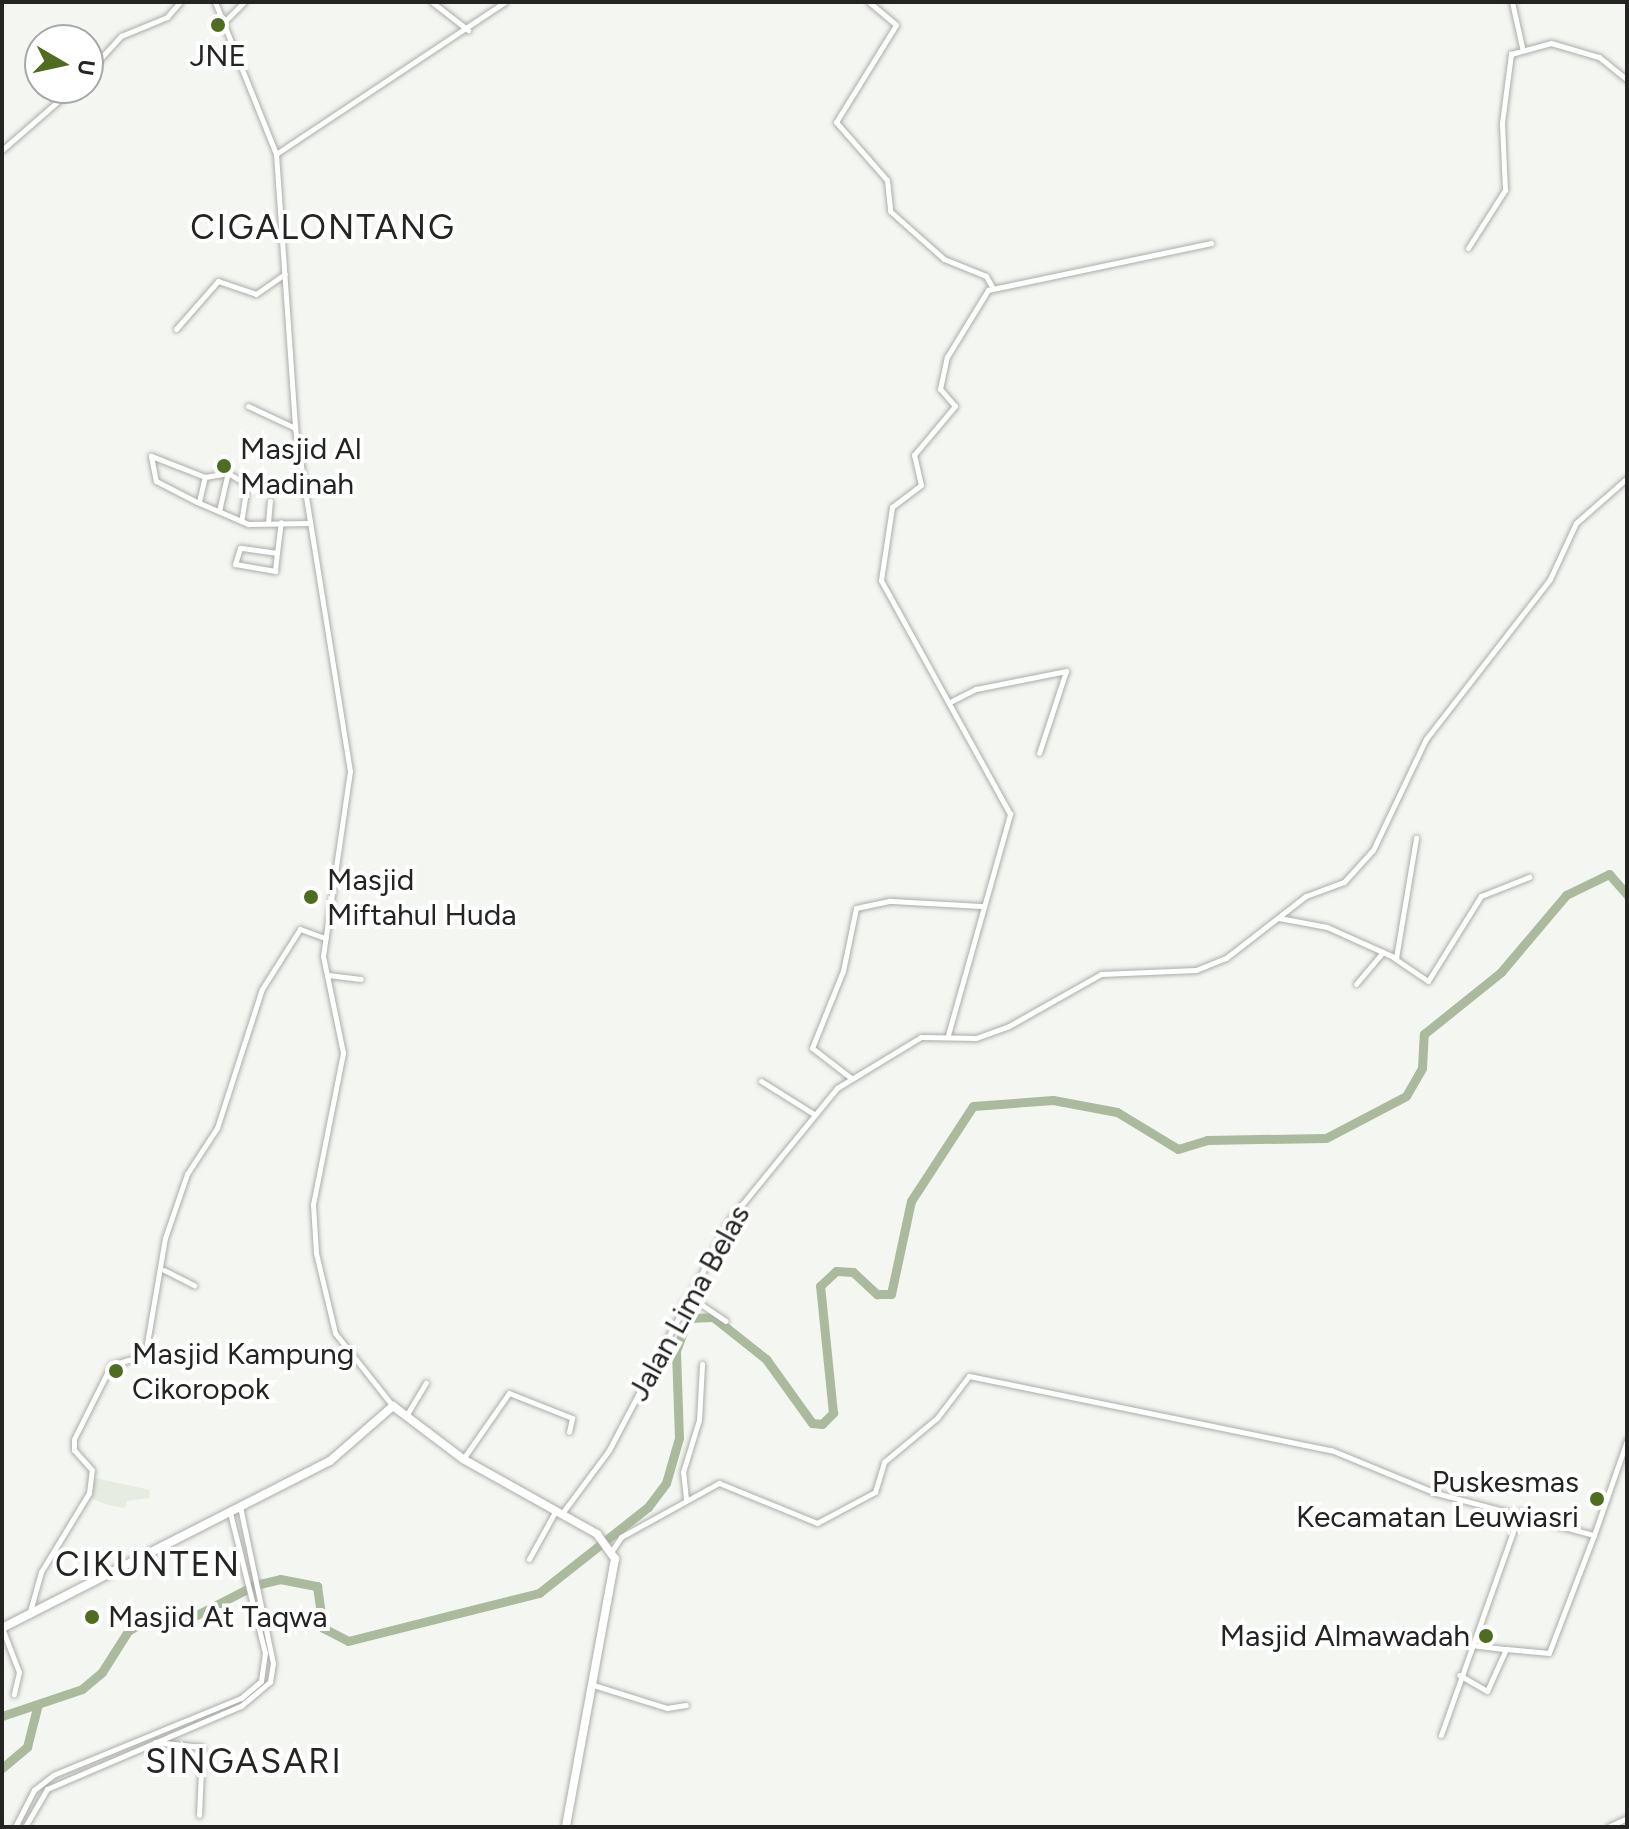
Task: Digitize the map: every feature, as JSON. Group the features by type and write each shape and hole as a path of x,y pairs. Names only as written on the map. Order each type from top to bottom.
{"main road":[{"path":"2,1628 330,1461 393,1406 463,1459 559,1510 597,1534 611,1550 617,1569 589,1684 566,1827"}],"street":[{"path":"104,55 121,36 167,17 180,2"},
{"path":"215,2 276,154 295,428 350,771 325,938 324,965 343,1053 313,1205 316,1253 335,1333 393,1406"},
{"path":"223,23 244,2"},
{"path":"432,2 468,30"},
{"path":"276,154 468,30 505,2"},
{"path":"869,2 896,22 836,115 887,180 890,211 944,259 986,276 992,287"},
{"path":"1512,2 1522,47"},
{"path":"1468,248 1505,190 1504,95 1511,54 1522,47 1551,43 1591,53 1627,80"},
{"path":"2,150 55,104"},
{"path":"948,1035 1010,814 952,701 881,580 880,560 894,504 921,485 914,455 954,410 940,389 950,348 992,287 1211,243"},
{"path":"176,329 218,281 256,294 285,274"},
{"path":"248,406 295,428"},
{"path":"241,521 247,485 228,473 205,477 156,455 147,462 156,481 241,521 310,523"},
{"path":"219,511 228,473"},
{"path":"199,502 205,477"},
{"name":"Jalan Lima Belas","path":"529,1559 559,1510 609,1450 682,1303 731,1218 812,1113 851,1078 921,1037 948,1035 976,1038 1009,1026 1101,974 1196,970 1226,958 1279,918 1357,871 1426,739 1550,579 1576,523 1627,478"},
{"path":"268,523 270,501"},
{"path":"277,553 240,548 235,564 271,574 277,553 281,522"},
{"path":"952,701 976,689 1066,671 1039,753"},
{"path":"1393,957 1404,938 1416,838"},
{"path":"1279,918 1327,927 1393,957 1428,981 1481,896 1529,877"},
{"path":"851,1078 812,1048 843,971 856,908 890,901 983,906"},
{"path":"29,1616 41,1572 89,1493 93,1475 74,1439 111,1365 144,1357 164,1270 165,1238 184,1181 217,1128 262,989 300,929 325,938"},
{"path":"1356,984 1383,952"},
{"path":"328,975 361,979"},
{"path":"761,1081 812,1113"},
{"path":"164,1270 194,1285"},
{"path":"682,1303 699,1303 726,1321"},
{"path":"686,1499 683,1472 699,1420 702,1364"},
{"path":"611,1550 621,1537 686,1499 727,1483 817,1523 875,1492 884,1462 937,1418 969,1376 1331,1450 1436,1493 1520,1512 1594,1535"},
{"path":"406,1416 426,1383"},
{"path":"463,1459 509,1393 572,1418 569,1432"},
{"path":"1471,1645 1549,1653 1627,1440"},
{"path":"25,1827 47,1789 155,1742 270,1682 263,1611 240,1506"},
{"path":"15,1827 44,1781 128,1744 213,1714 261,1681 266,1662 230,1512"},
{"path":"1441,1735 1459,1675 1520,1512"},
{"path":"250,1590 258,1588"},
{"path":"2,1628 18,1665 14,1694"},
{"path":"1459,1675 1487,1691 1506,1649"},
{"path":"589,1684 667,1708 686,1705"},
{"path":"155,1742 202,1747 199,1815"},
{"path":"128,1744 131,1752"},
{"path":"1608,1827 1627,1818"}],"shaded area":[{"path":"95,1478 150,1490 149,1498 127,1501 125,1508 108,1505 90,1498"}],"waterway":[{"path":"2,1716 82,1689 102,1672 128,1631 146,1620 187,1620 255,1585 280,1579 317,1586 323,1628 348,1641 539,1593 648,1507 666,1483 679,1438 676,1351 688,1318 713,1317 766,1359 812,1423 822,1424 833,1413 820,1286 836,1271 853,1272 877,1294 891,1294 911,1201 973,1106 1053,1100 1117,1112 1178,1149 1207,1140 1326,1138 1406,1096 1422,1068 1424,1034 1501,972 1566,895 1609,874 1627,895"},
{"path":"2,1768 27,1747 38,1704"}],"place":[{"name":"JNE","path":"218,25"},
{"name":"Masjid Al Madinah","path":"224,466"},
{"name":"Masjid Miftahul Huda","path":"311,897"},
{"name":"Masjid Kampung Cikoropok","path":"116,1371"},
{"name":"Puskesmas Kecamatan Leuwiasri","path":"1597,1499"},
{"name":"Masjid At Taqwa","path":"92,1617"},
{"name":"Masjid Almawadah","path":"1486,1636"}],"district":[{"name":"CIGALONTANG","path":"323,228"},
{"name":"CIKUNTEN","path":"148,1565"},
{"name":"SINGASARI","path":"244,1762"}]}
